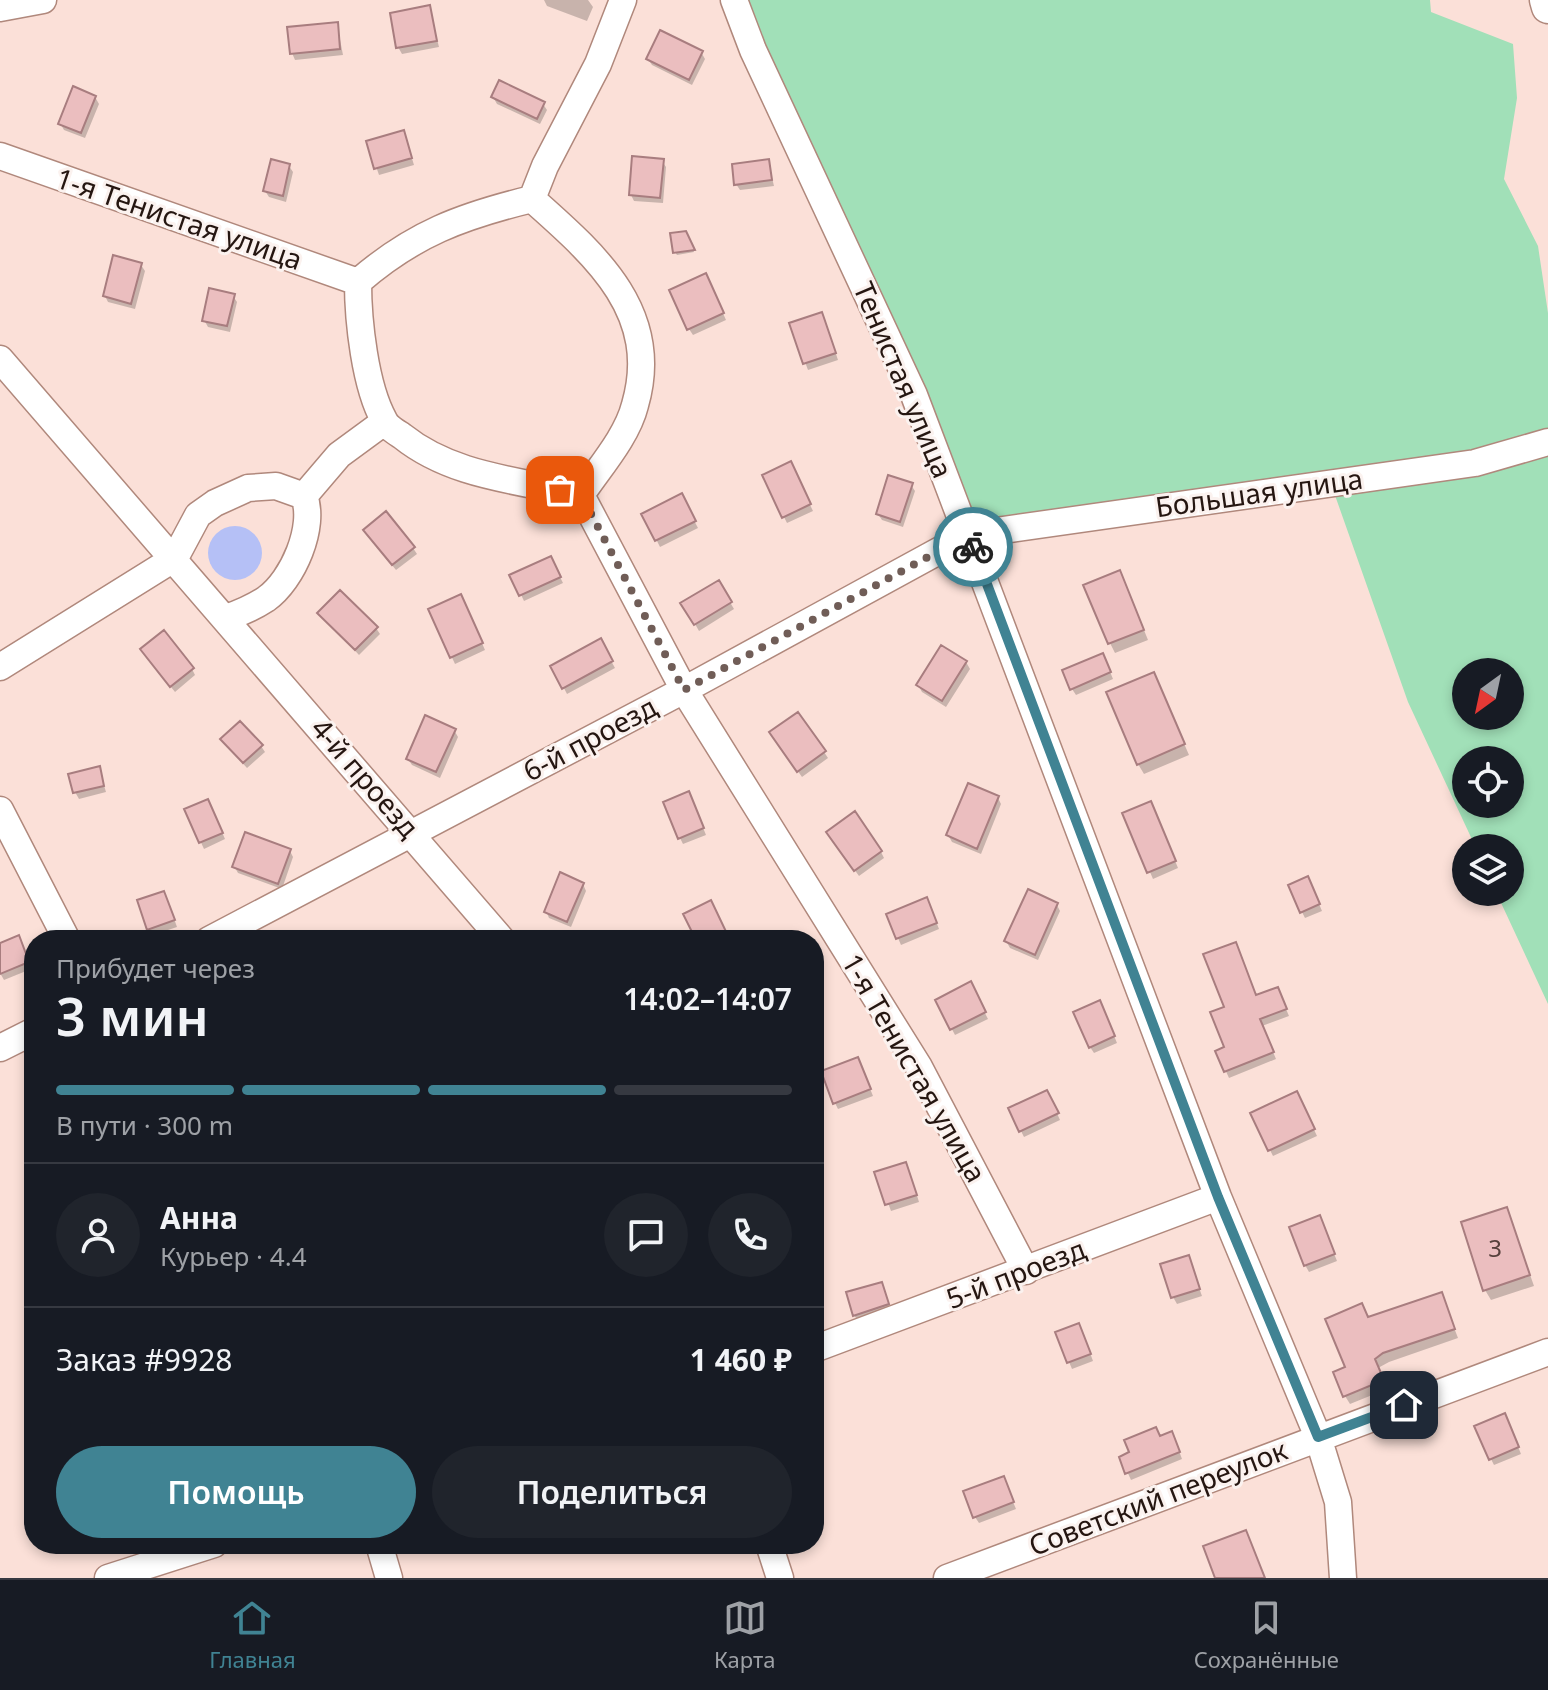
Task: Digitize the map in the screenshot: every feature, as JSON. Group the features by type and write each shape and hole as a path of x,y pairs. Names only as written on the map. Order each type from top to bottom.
{"main road":[{"path":"1546,0 1548,7"}],"street":[{"path":"0,8 43,0"},
{"path":"532,199 545,166 598,64 623,0"},
{"name":"Тенистая улица","path":"734,0 759,63 914,395 1218,1197 1318,1437 1338,1502 1343,1578"},
{"name":"1-я Тенистая улица","path":"0,156 358,282"},
{"path":"532,199 586,247 628,301 641,355 635,407 581,495 487,477 443,461 409,442 384,422 363,340 358,282 392,253 424,234 478,212 532,199"},
{"path":"0,359 175,558 226,618 269,597 285,578 299,552 310,510 304,496 276,486 248,488 215,503 198,515 175,558 0,667"},
{"path":"304,496 339,455 384,422"},
{"name":"Большая улица","path":"968,535 1475,463 1548,442"},
{"name":"1-я Тенистая улица","path":"581,495 684,690 919,1067 1026,1271"},
{"name":"6-й проезд","path":"228,930 684,690 968,535"},
{"name":"4-й проезд","path":"226,618 494,930"},
{"path":"0,810 62,930"},
{"path":"0,1048 24,1036"},
{"name":"5-й проезд","path":"824,1345 1218,1197"},
{"name":"Советский переулок","path":"947,1578 1548,1352"},
{"path":"108,1578 183,1554"},
{"path":"382,1554 389,1578"},
{"path":"772,1554 780,1578"}],"green space":[{"path":"736,0 1430,0 1431,12 1513,44 1517,98 1504,179 1538,246 1548,313 1548,1004 1502,906 1524,906 1524,834 1469,834 1462,818 1524,818 1524,746 1452,746 1452,796 1408,702 1331,484 987,532 961,516"}],"water":[{"path":"235,526 254,534 262,553 254,572 235,580 216,572 208,553 216,534"}],"building":[{"path":"430,5 437,41 396,48 390,13"},
{"path":"338,22 340,49 290,54 287,27"},
{"path":"660,30 703,51 689,80 646,59"},
{"path":"499,80 545,102 537,119 491,97"},
{"path":"73,86 96,96 81,133 58,124"},
{"path":"404,130 412,158 374,169 366,141"},
{"path":"632,156 664,159 660,198 629,195"},
{"path":"271,159 290,164 283,196 263,191"},
{"path":"769,159 772,180 734,185 732,164"},
{"path":"686,231 695,250 673,253 670,233"},
{"path":"113,255 142,263 131,304 103,296"},
{"path":"706,273 724,313 687,330 669,290"},
{"path":"209,288 235,294 227,326 202,321"},
{"path":"822,312 836,353 803,364 789,323"},
{"path":"791,461 811,504 782,518 762,475"},
{"path":"888,475 913,483 900,522 876,514"},
{"path":"682,493 696,521 655,541 641,514"},
{"path":"386,511 415,547 392,565 363,530"},
{"path":"551,556 561,577 519,596 509,575"},
{"path":"1120,570 1144,630 1108,644 1083,585"},
{"path":"719,580 732,602 694,625 680,603"},
{"path":"340,590 378,627 355,650 317,613"},
{"path":"461,594 483,643 450,658 428,609"},
{"path":"164,630 194,668 170,687 140,649"},
{"path":"601,638 613,661 562,689 550,666"},
{"path":"941,645 967,661 942,701 916,685"},
{"path":"1103,653 1111,672 1070,690 1062,670"},
{"path":"1154,672 1185,744 1137,765 1106,692"},
{"path":"798,712 826,751 797,772 769,732"},
{"path":"425,715 456,729 436,772 406,759"},
{"path":"240,721 263,745 243,763 220,739"},
{"path":"100,766 104,786 73,793 68,774"},
{"path":"968,783 999,796 977,849 946,835"},
{"path":"689,791 704,828 678,839 663,802"},
{"path":"208,799 223,833 199,843 184,809"},
{"path":"1151,801 1176,861 1147,873 1122,813"},
{"path":"855,811 882,851 854,871 826,832"},
{"path":"245,832 291,849 278,884 232,867"},
{"path":"560,872 584,883 567,922 544,912"},
{"path":"1308,876 1320,904 1300,913 1288,885"},
{"path":"1028,889 1058,903 1035,955 1004,941"},
{"path":"164,891 175,920 147,930 137,900"},
{"path":"927,897 937,923 896,939 886,914"},
{"path":"711,900 725,930 691,930 683,914"},
{"path":"19,935 24,948 24,964 0,974 0,943"},
{"path":"1236,942 1256,995 1278,987 1287,1009 1260,1019 1274,1052 1224,1072 1215,1051 1224,1047 1210,1012 1224,1007 1203,954"},
{"path":"971,981 986,1012 950,1030 935,1000"},
{"path":"1100,1000 1115,1036 1089,1048 1073,1012"},
{"path":"858,1057 871,1089 833,1104 824,1070"},
{"path":"1047,1090 1059,1113 1019,1132 1008,1108"},
{"path":"1297,1091 1315,1129 1268,1151 1250,1113"},
{"path":"906,1162 917,1195 885,1205 874,1172"},
{"path":"1507,1207 1530,1275 1483,1291 1461,1222"},
{"path":"1320,1215 1335,1254 1304,1266 1289,1227"},
{"path":"1189,1255 1200,1289 1171,1298 1160,1264"},
{"path":"882,1282 889,1304 853,1316 846,1292"},
{"path":"1442,1292 1455,1329 1383,1353 1375,1359 1384,1380 1343,1397 1333,1372 1345,1367 1325,1319 1362,1303 1368,1317"},
{"path":"1079,1323 1091,1354 1067,1363 1055,1332"},
{"path":"1505,1413 1519,1447 1489,1460 1474,1426"},
{"path":"1156,1427 1160,1436 1172,1431 1180,1452 1125,1474 1119,1457 1129,1452 1124,1440"},
{"path":"1004,1476 1014,1502 973,1518 963,1491"},
{"path":"1246,1530 1265,1578 1215,1578 1203,1546"}],"way so far":[{"path":"560,490 581,495 684,690 968,535 973,547"}],"route":[{"path":"973,547 1218,1197 1318,1437 1404,1405"}]}
